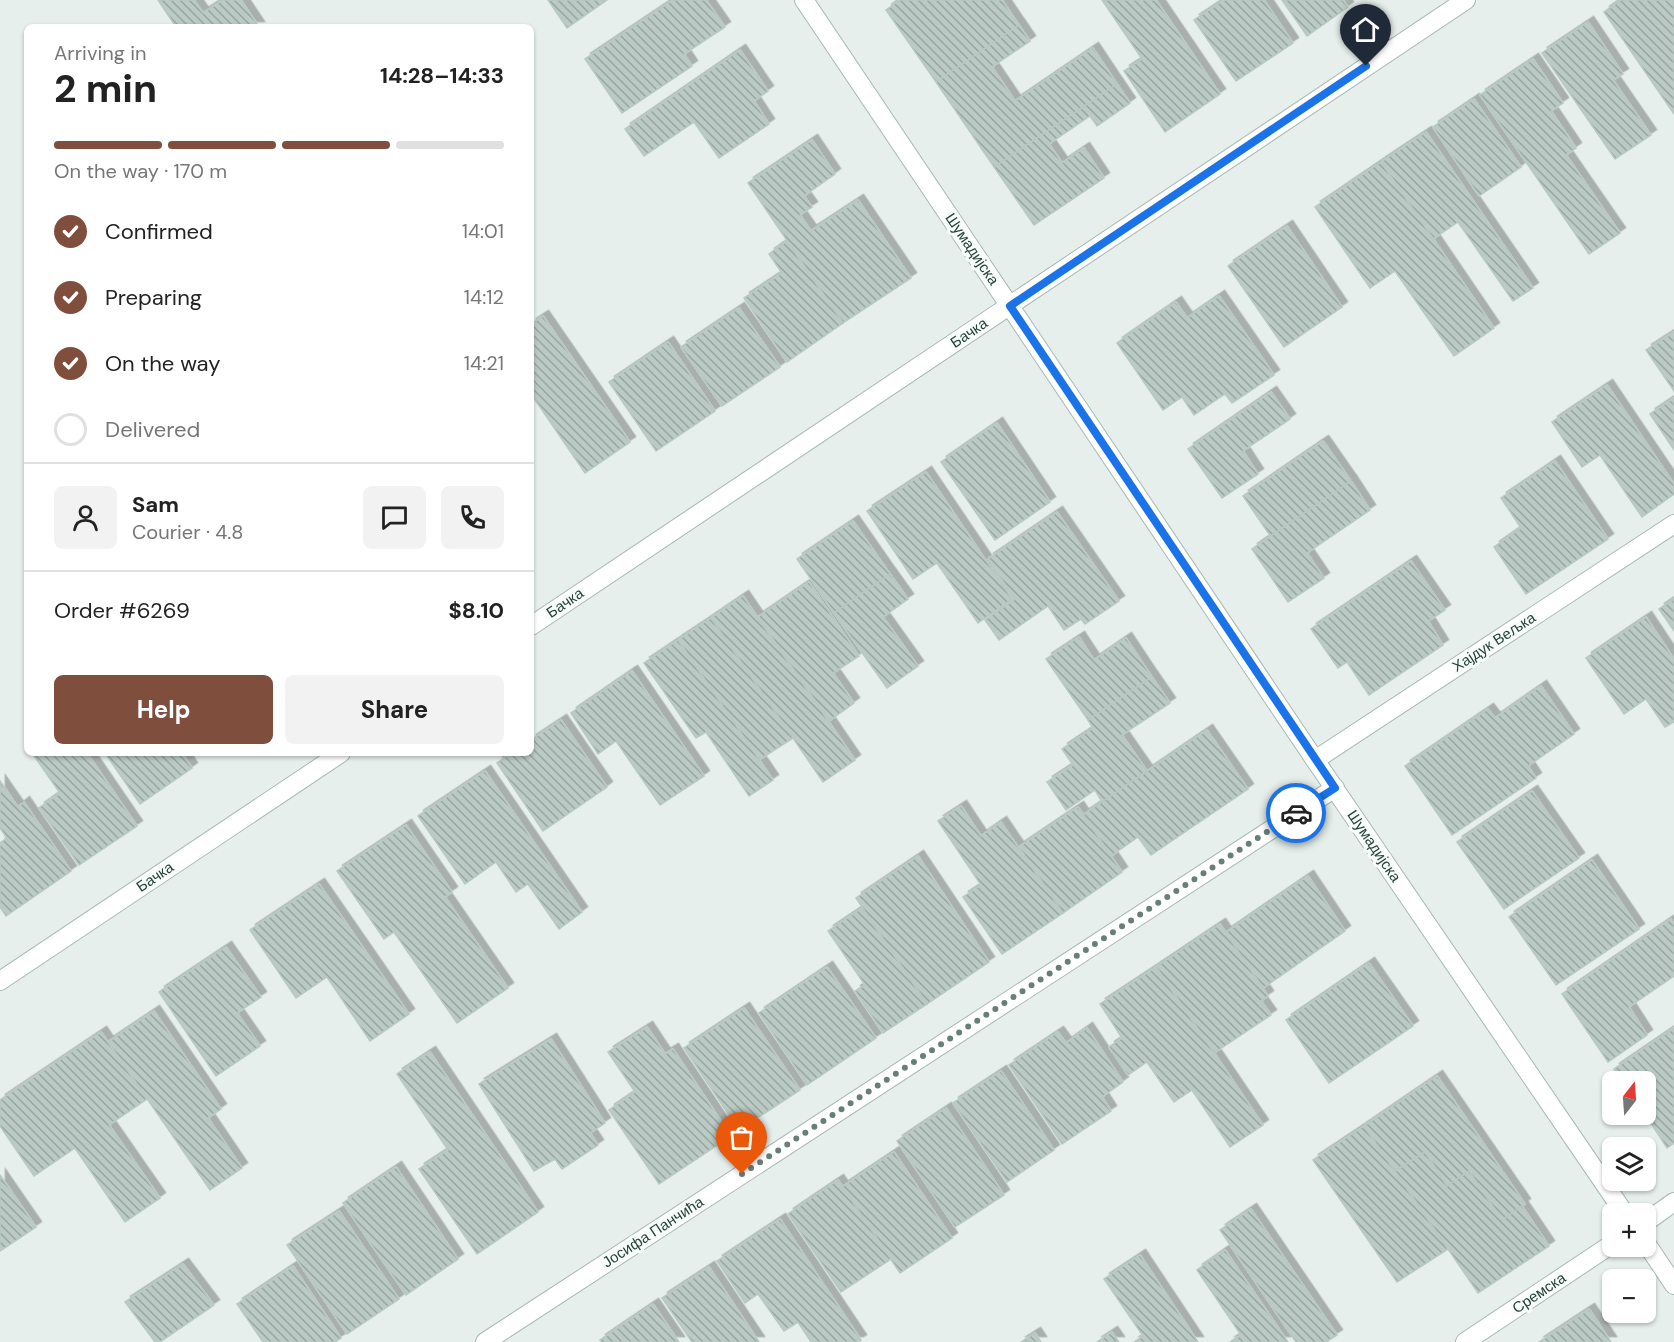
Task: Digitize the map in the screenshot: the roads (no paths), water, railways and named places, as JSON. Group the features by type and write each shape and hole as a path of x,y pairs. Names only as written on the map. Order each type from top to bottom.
{"street":[{"name":"Шумадијска","path":"804,0 1315,760 1618,1203"},
{"name":"Бачка","path":"534,624 1466,0"},
{"name":"Хајдук Вељка","path":"1315,760 1674,524"},
{"name":"Бачка","path":"0,981 337,756"},
{"name":"Јосифа Панчића","path":"485,1342 1335,788"},
{"path":"1656,1215 1674,1202"},
{"name":"Сремска","path":"1465,1342 1602,1251"},
{"path":"1655,1257 1674,1285"}]}
